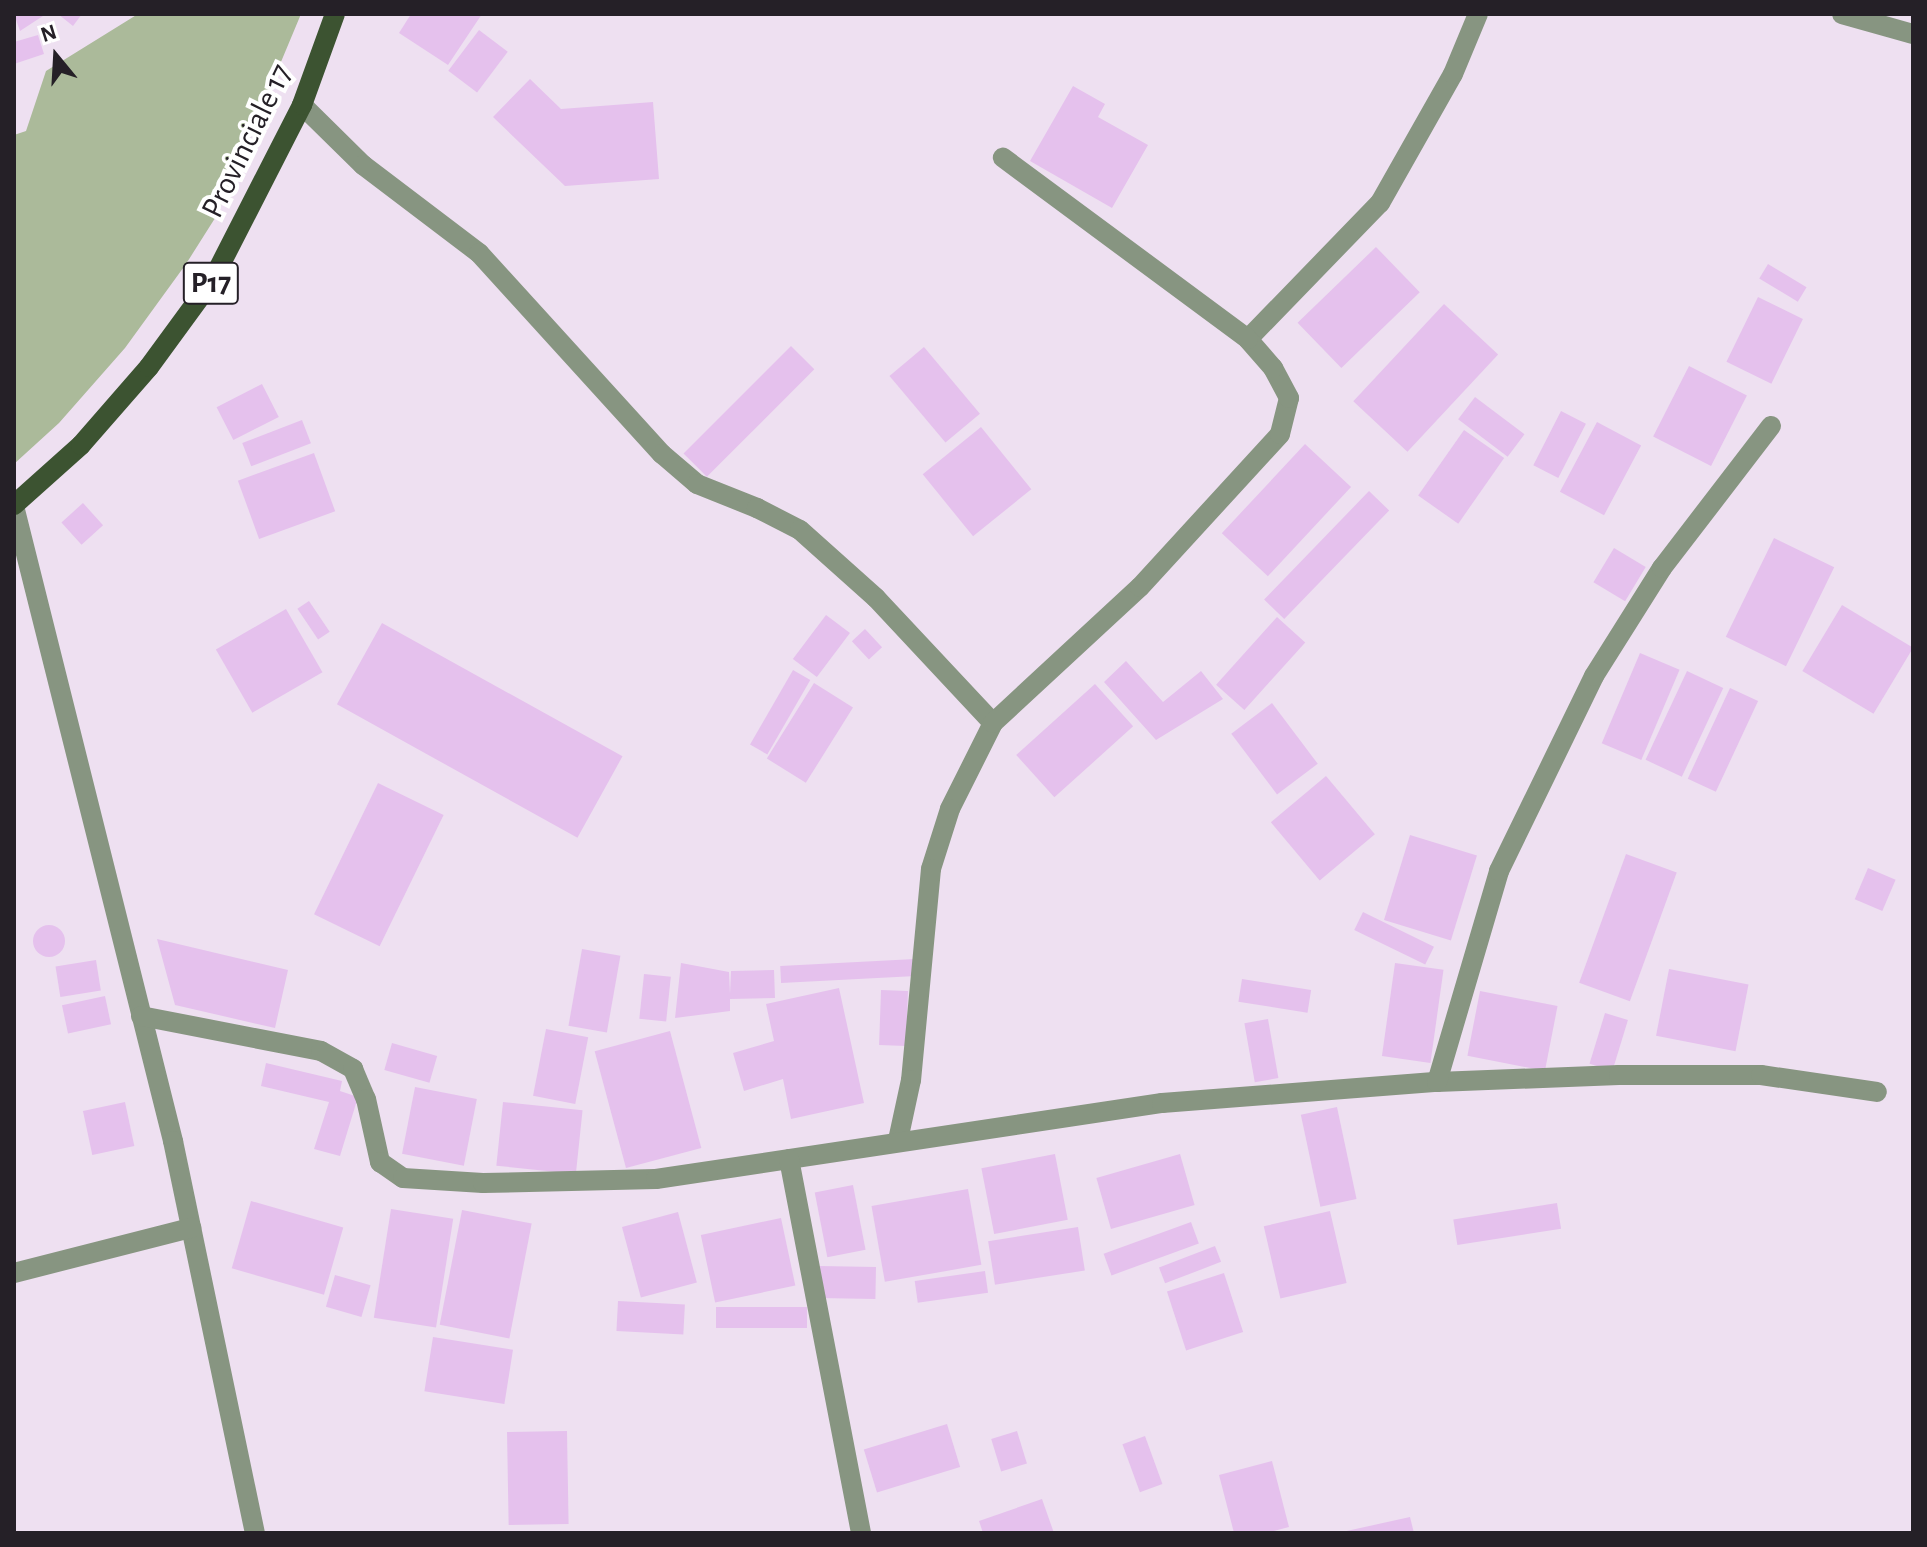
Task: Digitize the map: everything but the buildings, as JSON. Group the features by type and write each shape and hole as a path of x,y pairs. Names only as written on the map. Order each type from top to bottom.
{"main road":[{"name":"Provinciale 17","path":"14,506 81,445 149,367 212,281 302,105 335,14"}],"street":[{"path":"1248,339 1380,203 1453,74 1478,14"},
{"path":"1842,14 1913,34"},
{"path":"302,105 363,165 479,253 662,454 697,484 757,508 800,530 876,598 993,723"},
{"path":"898,1140 911,1080 931,869 950,809 993,723 1140,587 1280,434 1289,398 1273,368 1248,339 1003,158"},
{"path":"1437,1082 1499,871 1594,676 1662,568 1771,426"},
{"path":"14,506 191,1228 255,1533"},
{"path":"141,1016 321,1051 353,1069 366,1099 380,1162 403,1178 483,1183 656,1179 898,1140 1162,1103 1437,1082 1619,1075 1761,1075 1877,1092"},
{"path":"789,1159 861,1533"},
{"path":"14,1273 191,1228"}],"green space":[{"path":"138,14 301,14 217,215 186,264 125,348 59,423 14,464 14,135 26,131 46,71"}]}
